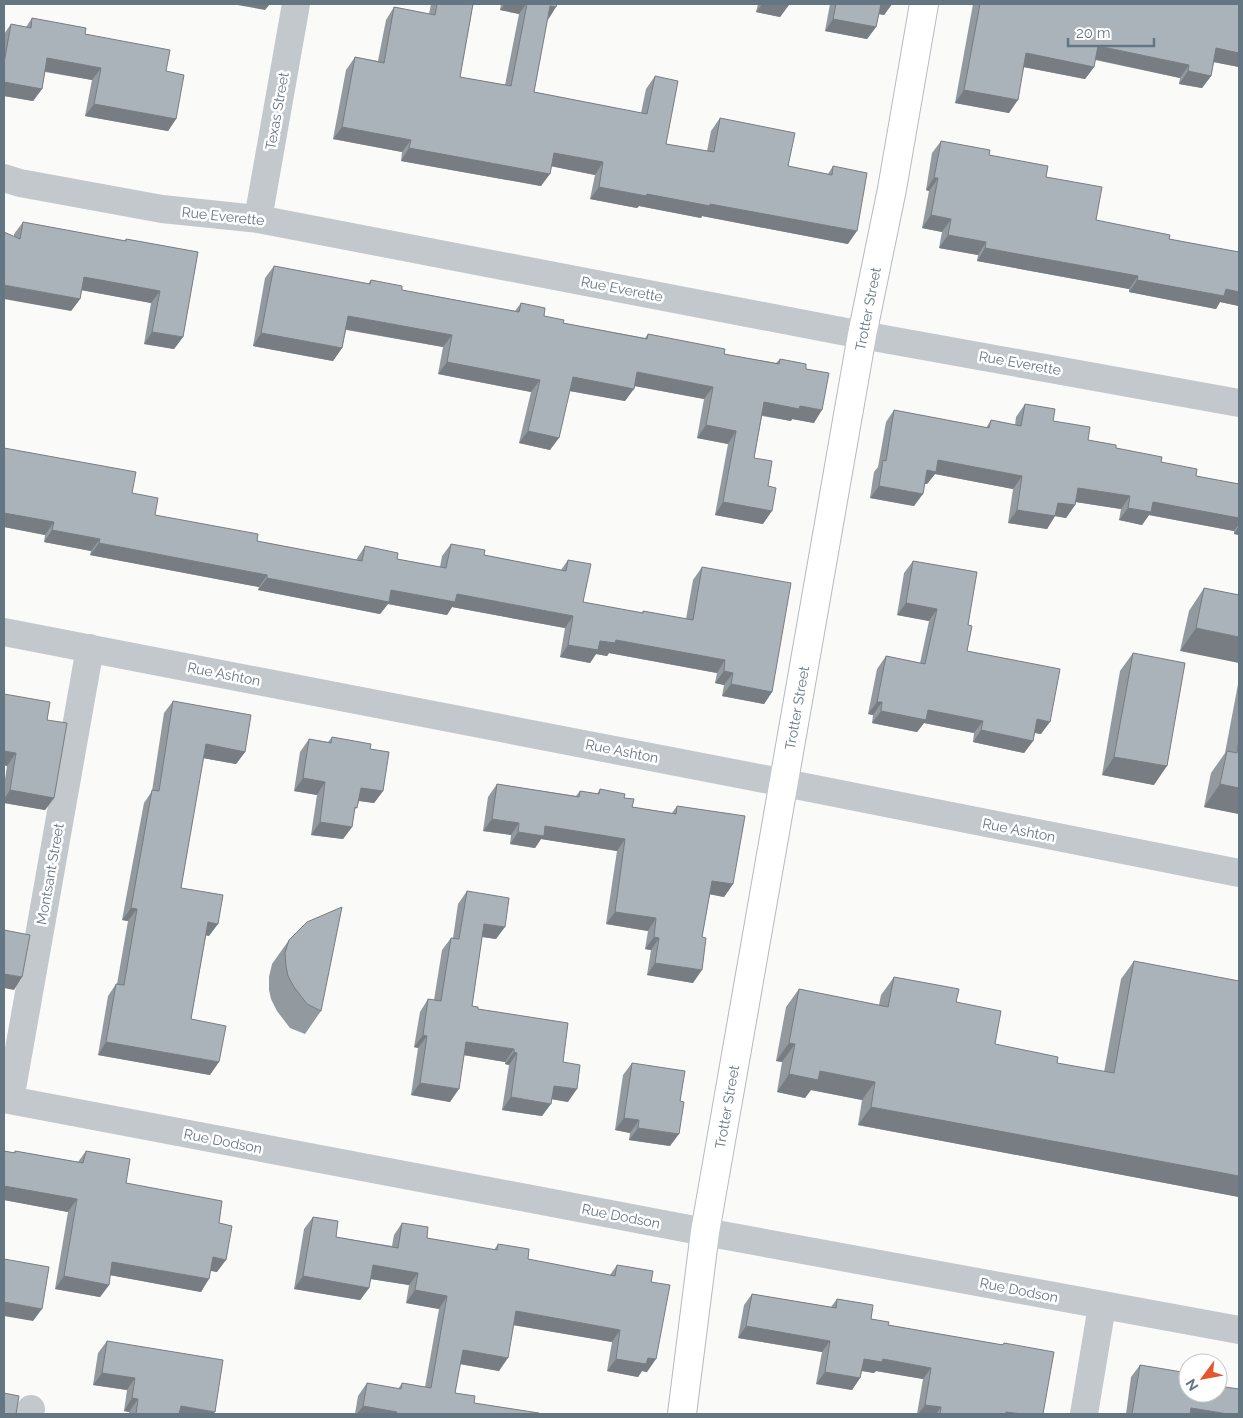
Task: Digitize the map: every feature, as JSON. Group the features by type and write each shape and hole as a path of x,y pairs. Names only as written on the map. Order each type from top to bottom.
{"street":[{"name":"Texas Street","path":"258,218 296,4"},
{"name":"Trotter Street","path":"682,1414 705,1232 862,335 892,189 924,4"},
{"name":"Rue Everette","path":"4,178 162,209 258,218 862,335 1239,403"},
{"name":"Rue Ashton","path":"4,632 1239,873"},
{"name":"Montsant Street","path":"7,1100 90,648"},
{"name":"Rue Dodson","path":"7,1100 705,1232 1239,1330"},
{"path":"1084,1414 1102,1306"}],"building":[{"path":"437,4 473,4 460,77 511,86 527,4 557,4 556,7 550,6 534,92 647,114 655,76 678,81 666,144 714,152 720,118 795,133 788,166 832,175 833,166 867,173 857,231 710,204 710,206 599,187 603,162 554,153 550,174 409,148 411,140 342,127 355,57 384,63 394,7 435,15"},
{"path":"836,4 881,4 876,27 833,19"},
{"path":"980,4 1239,4 1239,53 1216,48 1211,76 1188,71 1189,65 1098,46 1094,67 1026,53 1018,100 964,90"},
{"path":"32,18 86,28 85,34 170,50 166,71 184,75 176,119 94,104 101,68 47,58 42,89 4,82 4,63 11,24 31,28"},
{"path":"941,141 990,150 989,155 1048,166 1046,177 1102,187 1096,220 1170,235 1169,239 1239,252 1239,292 1226,289 1224,296 1137,280 1138,276 985,248 986,242 948,235 951,219 931,215 938,178 934,178"},
{"path":"23,222 198,252 183,337 152,332 160,291 84,277 80,299 4,285 4,232 20,239"},
{"path":"274,266 370,284 371,280 402,286 402,290 519,312 521,303 545,308 544,316 564,320 563,323 647,339 648,334 725,349 724,354 779,364 780,359 806,364 806,369 829,373 822,410 800,406 799,409 764,402 754,458 772,461 768,486 776,488 772,511 723,502 736,431 706,425 713,387 637,372 634,389 573,377 559,438 528,431 540,380 447,362 452,335 348,316 342,348 261,333"},
{"path":"1025,404 1055,409 1053,421 1090,427 1088,440 1116,445 1116,448 1162,457 1161,462 1197,469 1196,476 1239,484 1239,518 1153,502 1151,512 1128,508 1130,496 1078,488 1075,505 1058,503 1055,516 1017,510 1022,476 938,460 936,472 927,470 923,494 879,486 883,460 886,461 894,410 989,428 991,420 1021,426"},
{"path":"4,448 136,472 132,493 158,498 155,515 258,534 257,541 362,561 365,546 398,553 397,559 446,568 451,544 485,550 484,555 566,571 568,560 591,564 583,602 643,613 643,611 693,620 702,567 791,583 772,692 731,684 733,673 724,671 725,660 616,640 615,643 600,641 598,650 568,645 573,616 457,594 455,602 391,590 389,602 267,578 267,575 99,543 100,539 52,530 54,522 4,513"},
{"path":"913,561 977,572 968,625 972,626 967,651 1060,669 1050,722 1037,719 1033,741 981,730 983,721 928,710 926,720 881,711 882,702 877,702 886,656 925,664 937,609 906,603"},
{"path":"1204,588 1239,595 1239,637 1196,628"},
{"path":"1133,653 1185,663 1167,766 1114,757"},
{"path":"4,694 50,702 47,720 67,723 54,798 10,790 16,753 4,751"},
{"path":"173,701 251,715 245,752 206,744 181,888 223,895 218,924 208,922 191,1019 226,1026 219,1062 106,1042 116,984 124,985 137,909 131,908 152,790 159,791"},
{"path":"332,737 371,744 370,749 389,752 383,791 361,788 357,808 355,807 352,827 320,822 325,782 303,778 309,739 331,743"},
{"path":"1239,739 1239,788 1220,784 1227,751 1237,753"},
{"path":"497,784 579,797 580,791 599,794 600,789 625,794 624,798 634,799 632,807 676,814 677,806 745,816 733,884 712,881 702,937 706,938 702,970 655,963 659,938 654,937 656,918 615,912 625,839 545,826 544,836 518,832 519,823 492,819"},
{"path":"467,891 509,898 505,927 484,924 472,1006 478,1007 478,1009 568,1023 563,1062 580,1065 577,1089 554,1086 551,1104 511,1097 517,1053 514,1052 514,1049 466,1042 459,1089 420,1083 427,1036 423,1035 428,999 441,1001 451,938 459,939"},
{"path":"342,907 321,1011 307,1004 294,987 288,976 285,953 289,940 307,922"},
{"path":"4,930 30,935 22,977 4,974"},
{"path":"1134,961 1239,981 1239,1176 871,1107 875,1082 820,1071 818,1080 789,1074 795,1044 789,1043 799,989 888,1007 894,977 959,989 956,1002 1001,1011 995,1044 1058,1057 1057,1063 1114,1073"},
{"path":"632,1063 685,1071 680,1101 684,1102 679,1134 638,1128 639,1120 624,1118"},
{"path":"4,1151 15,1153 15,1151 83,1163 86,1151 130,1159 126,1183 222,1201 219,1223 232,1226 226,1260 213,1257 209,1279 112,1262 109,1285 64,1276 77,1199 4,1186"},
{"path":"313,1217 338,1221 336,1237 398,1248 402,1223 428,1227 427,1238 497,1250 498,1244 529,1249 528,1259 615,1276 617,1265 653,1271 651,1282 670,1285 656,1359 648,1358 646,1364 616,1359 620,1330 516,1311 508,1358 463,1350 455,1393 475,1396 474,1403 539,1414 396,1414 397,1412 363,1406 367,1383 401,1389 402,1383 431,1388 447,1296 415,1290 418,1273 373,1265 369,1288 303,1276"},
{"path":"4,1259 49,1267 42,1309 4,1302"},
{"path":"752,1294 836,1308 837,1299 873,1305 871,1319 889,1322 888,1325 1054,1352 1043,1414 1006,1412 1006,1414 940,1414 941,1407 925,1405 931,1368 883,1359 882,1362 864,1359 860,1378 825,1372 830,1341 746,1326"},
{"path":"107,1341 223,1360 215,1412 181,1406 179,1414 136,1414 138,1399 132,1398 135,1378 102,1373"},
{"path":"1140,1365 1178,1371 1178,1403 1228,1403 1228,1387 1239,1389 1239,1414 1191,1408 1190,1414 1132,1414"},
{"path":"4,1393 19,1396 16,1414 4,1414"}]}
